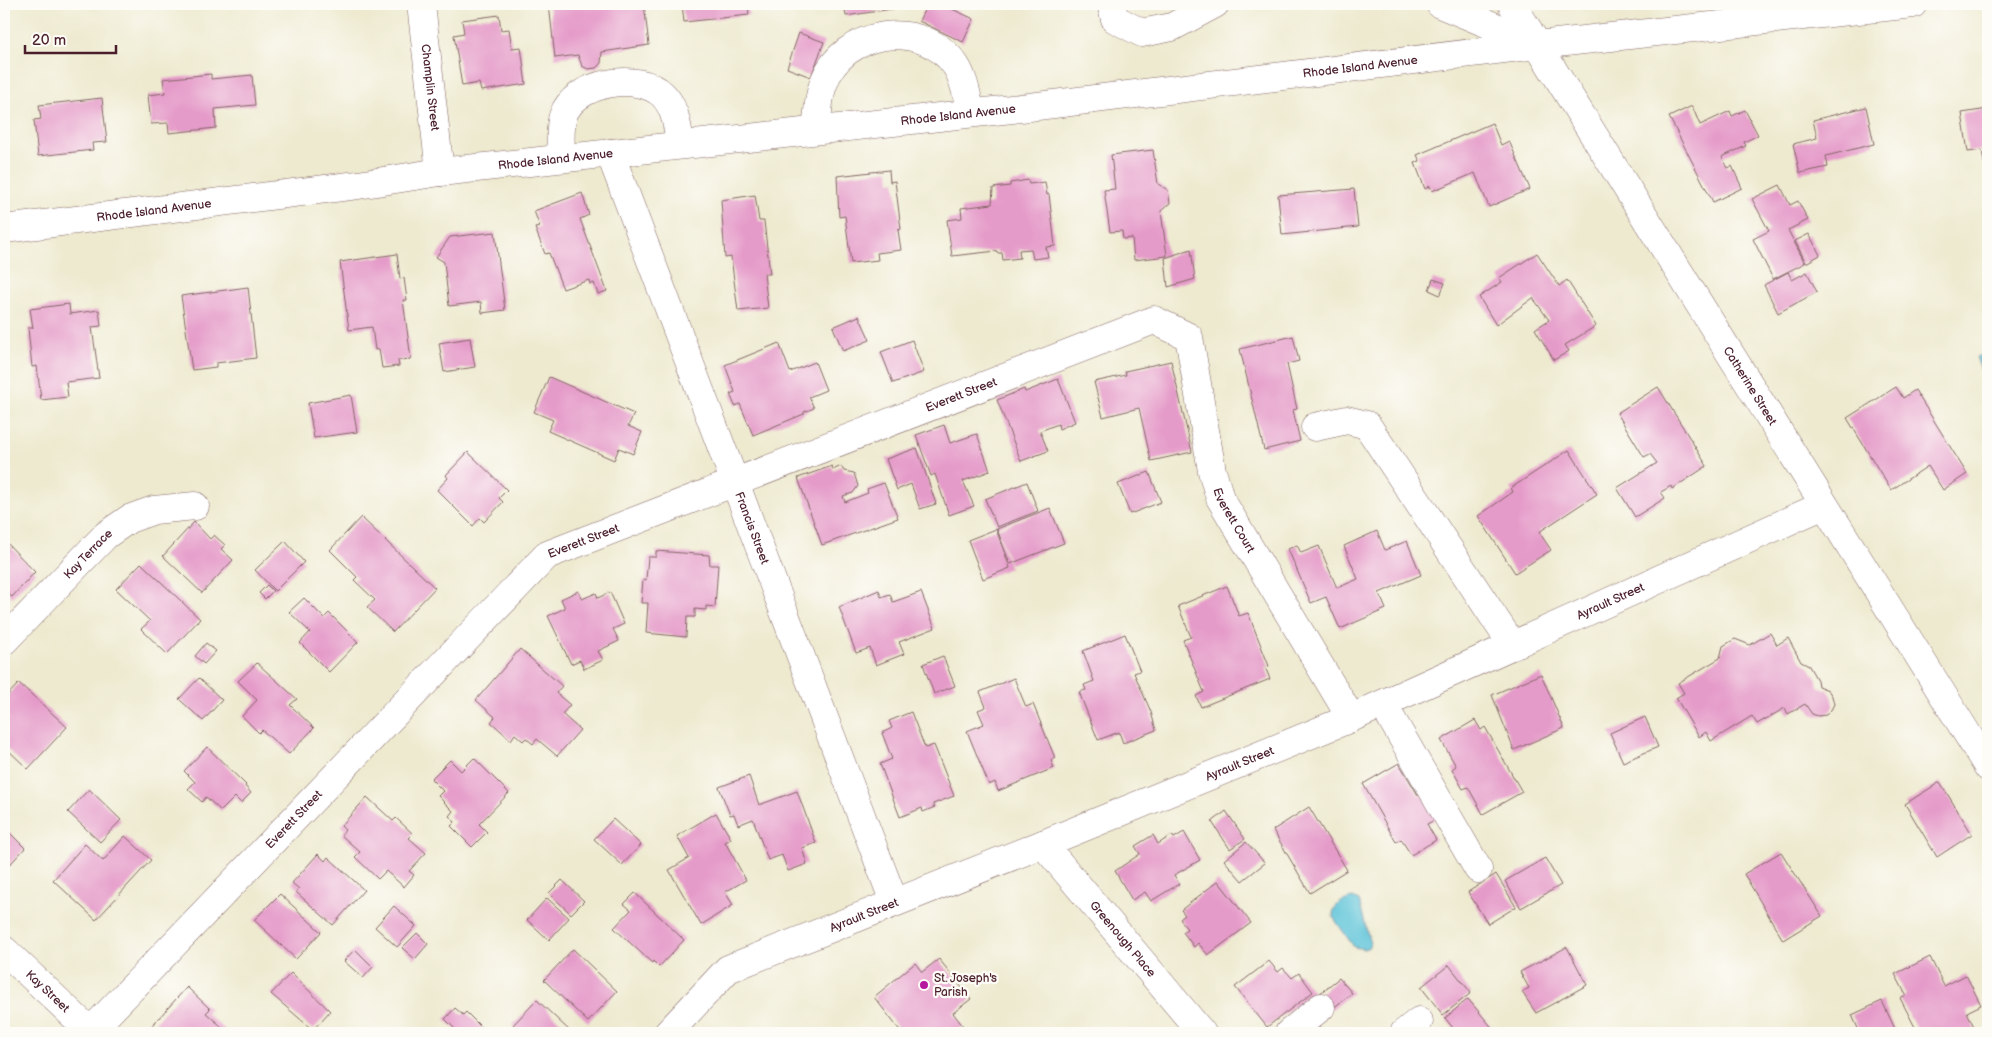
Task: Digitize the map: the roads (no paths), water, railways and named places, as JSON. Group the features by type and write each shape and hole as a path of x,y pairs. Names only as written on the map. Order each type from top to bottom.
{"street":[{"name":"Champlin Street","path":"421,4 440,172"},
{"path":"1111,4 1115,19 1142,33 1172,27 1216,4"},
{"path":"1440,4 1538,45"},
{"name":"Catherine Street","path":"1512,4 1988,767"},
{"name":"Rhode Island Avenue","path":"4,229 358,185 440,172 971,114 1538,45 1755,13 1914,4"},
{"path":"816,130 823,84 837,61 858,43 883,34 913,36 937,48 956,66 964,85 971,114"},
{"path":"561,158 563,115 575,98 591,87 628,82 649,86 663,95 674,112 681,145"},
{"name":"Francis Street","path":"610,153 736,480 894,902"},
{"name":"Everett Street","path":"91,1033 547,555 736,480 1154,320"},
{"name":"Everett Court","path":"1154,320 1189,337 1212,471 1220,498 1351,718"},
{"path":"1315,427 1347,420 1367,425 1513,646"},
{"name":"Ayrault Street","path":"668,1033 728,969 1043,844 1351,718 1824,505"},
{"name":"Kay Terrace","path":"4,642 106,535 129,519 154,510 195,506"},
{"path":"1382,704 1478,869"},
{"name":"Greenough Place","path":"1043,844 1202,1033"},
{"name":"Kay Street","path":"4,950 91,1033"},
{"path":"1289,1033 1321,1007"}],"water":[{"path":"1988,352 1988,379 1985,380 1976,357"},
{"path":"1353,898 1359,901 1370,943 1369,947 1364,949 1354,947 1333,917 1336,906"}],"place":[{"name":"St. Joseph's Parish","path":"924,985"}]}
